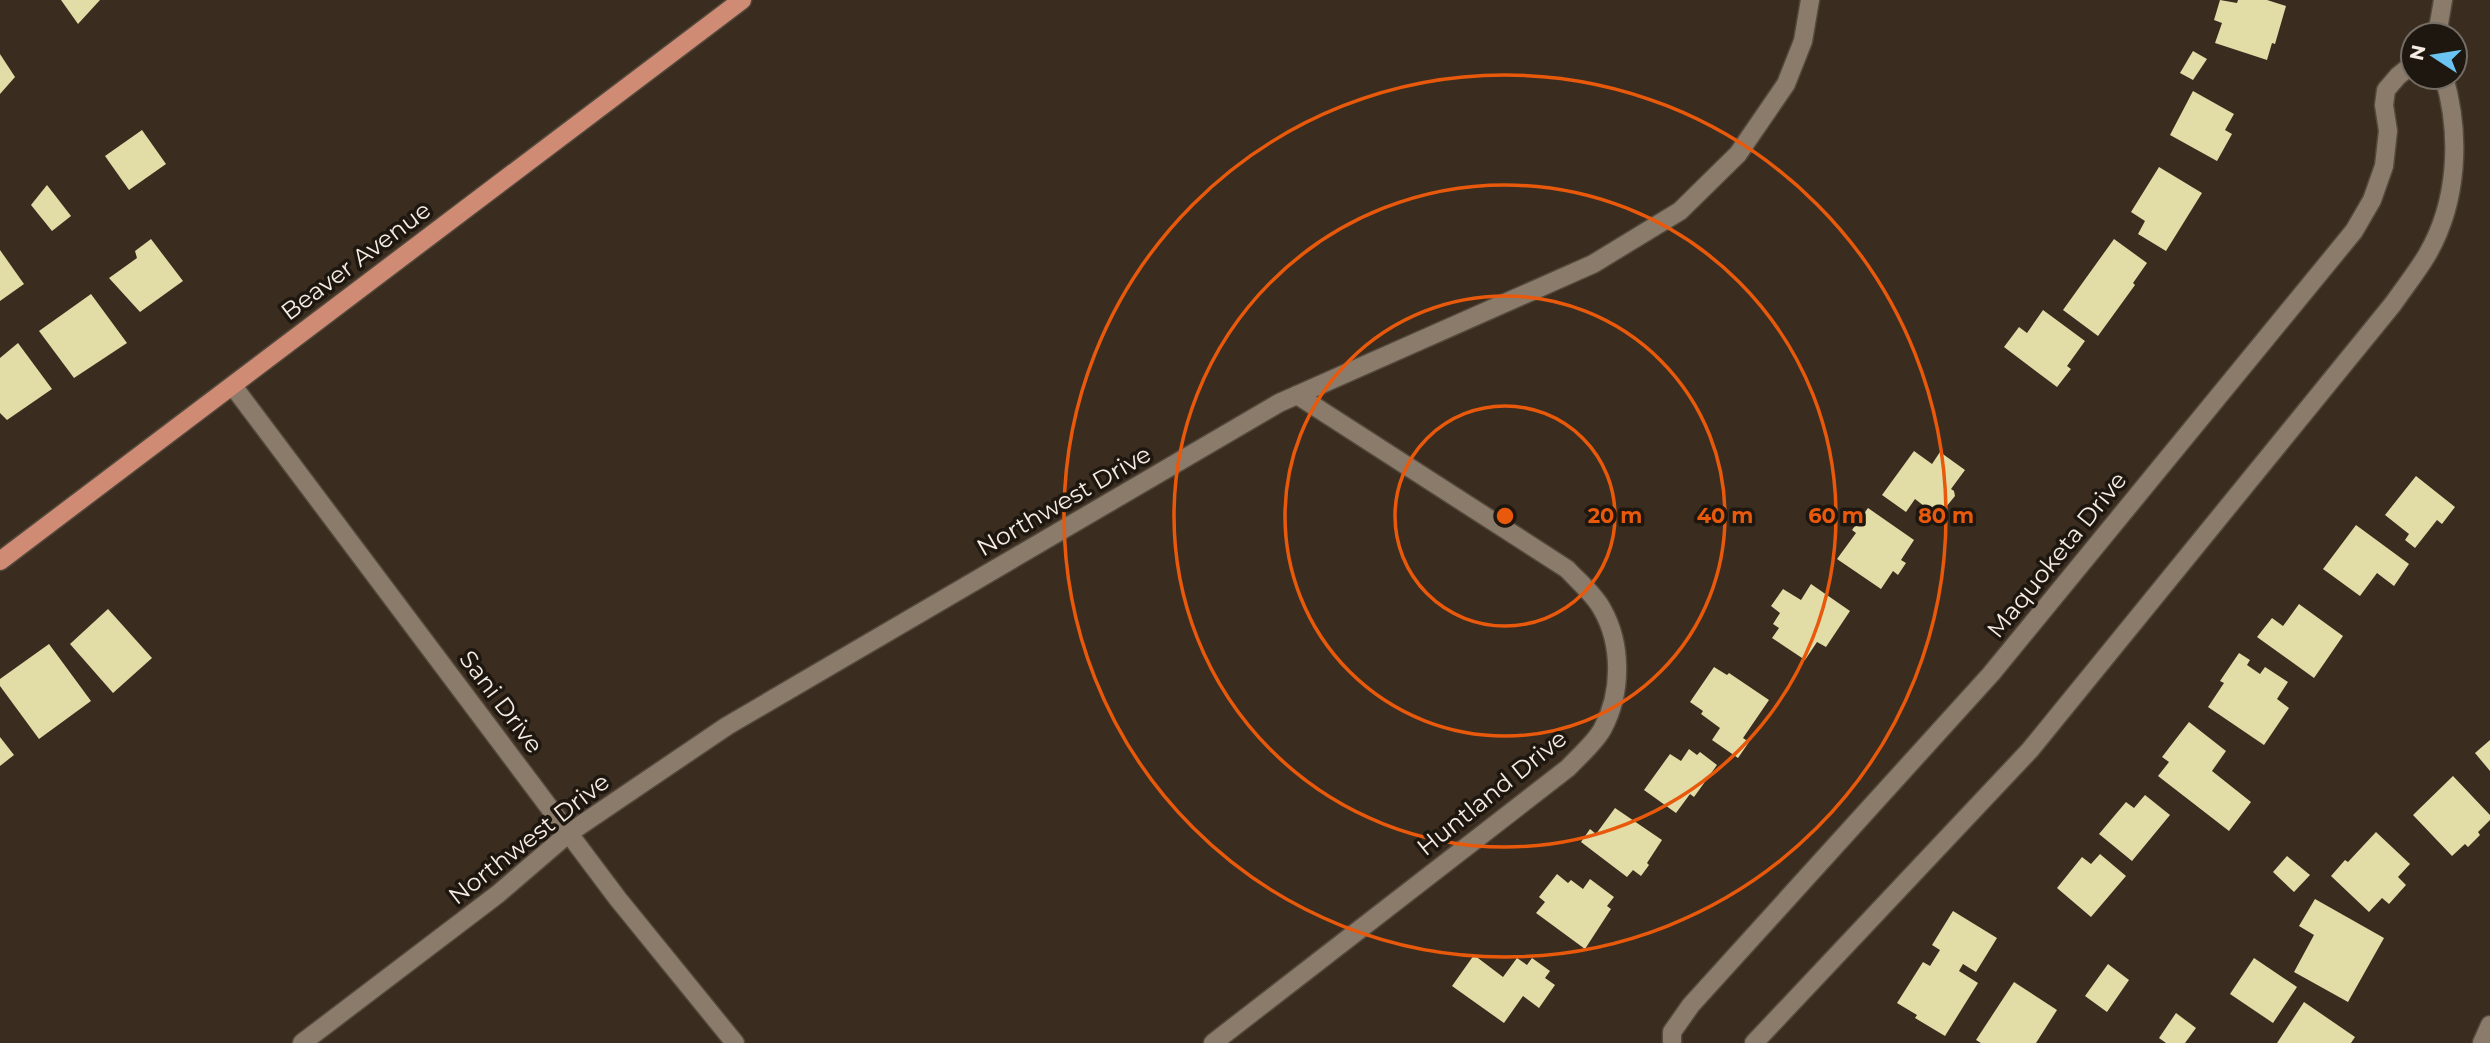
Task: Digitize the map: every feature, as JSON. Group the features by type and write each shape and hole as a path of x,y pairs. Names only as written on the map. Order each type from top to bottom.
{"main road":[{"name":"Beaver Avenue","path":"0,561 742,0"}],"street":[{"name":"Northwest Drive","path":"302,1043 498,894 569,834 727,726 1267,410 1593,264 1680,211 1738,154 1786,84 1803,41 1810,0"},
{"path":"2439,21 2443,0"},
{"name":"Maquoketa Drive","path":"1672,1043 1672,1032 1691,1005 1991,674 2354,231 2372,200 2384,166 2388,131 2384,105 2386,90 2399,75"},
{"path":"1754,1043 2030,750 2393,304 2427,254 2446,213 2456,146 2448,91"},
{"name":"Sani Drive","path":"233,386 618,899 735,1043"},
{"name":"Huntland Drive","path":"1213,1043 1568,768 1602,730 1612,706 1618,668 1612,630 1601,607 1567,569 1297,395"},
{"path":"2482,1043 2490,1025"}],"building":[{"path":"61,0 100,0 78,24"},
{"path":"2220,0 2237,3 2238,0 2267,0 2286,6 2275,44 2272,43 2267,60 2215,43 2222,23 2214,20"},
{"path":"2193,51 2207,59 2193,80 2180,73"},
{"path":"0,54 15,77 0,94"},
{"path":"2193,91 2234,114 2225,130 2232,134 2217,161 2170,135"},
{"path":"142,130 166,164 129,190 105,156"},
{"path":"2159,167 2202,193 2166,251 2138,234 2145,221 2131,212"},
{"path":"47,185 71,216 52,231 31,205"},
{"path":"151,239 183,281 140,312 109,278 137,258 135,251"},
{"path":"2114,239 2147,263 2133,283 2135,285 2098,336 2063,310"},
{"path":"0,250 24,284 0,301"},
{"path":"91,294 127,343 74,378 39,331"},
{"path":"2043,310 2085,341 2067,366 2071,369 2057,387 2004,347 2019,327 2027,333"},
{"path":"18,343 52,389 7,420 0,413 0,358"},
{"path":"1914,451 1932,464 1940,452 1965,470 1951,489 1955,496 1946,507 1938,505 1933,513 1915,499 1906,512 1882,495"},
{"path":"2416,476 2455,507 2442,524 2437,520 2415,548 2405,540 2409,534 2385,515"},
{"path":"1868,508 1914,540 1901,560 1906,563 1898,575 1893,571 1881,589 1837,559 1856,533 1852,530"},
{"path":"2356,525 2409,564 2394,586 2377,573 2360,596 2323,569"},
{"path":"1811,584 1850,611 1826,647 1817,642 1805,660 1772,638 1779,628 1773,624 1780,613 1771,606 1783,589 1801,600"},
{"path":"2299,604 2343,636 2314,678 2257,637 2272,618 2283,626"},
{"path":"108,609 152,658 113,693 70,644"},
{"path":"49,644 91,701 39,739 0,686 0,679"},
{"path":"2239,653 2250,660 2247,665 2260,674 2265,667 2288,682 2277,699 2289,708 2264,745 2208,707 2224,683 2220,681"},
{"path":"1714,667 1727,675 1729,673 1769,700 1743,738 1749,742 1738,758 1712,740 1720,728 1690,702"},
{"path":"2189,722 2226,751 2212,771 2251,802 2229,831 2158,776 2169,762 2162,757"},
{"path":"0,737 14,755 0,766"},
{"path":"2490,740 2490,771 2475,753"},
{"path":"1689,749 1697,755 1700,752 1717,765 1694,797 1690,794 1676,813 1644,790 1670,754 1681,761"},
{"path":"2453,776 2490,815 2490,820 2468,847 2465,844 2452,856 2413,815"},
{"path":"2145,795 2170,815 2132,861 2099,834 2126,802 2134,808"},
{"path":"1615,808 1662,840 1641,876 1633,870 1627,877 1581,842 1590,829 1596,834"},
{"path":"2376,832 2410,864 2398,877 2406,885 2389,904 2382,898 2369,912 2331,876"},
{"path":"2100,854 2126,876 2091,917 2057,888 2082,857 2091,864"},
{"path":"2287,856 2310,875 2294,892 2273,872"},
{"path":"1557,874 1568,883 1571,880 1583,889 1590,879 1614,897 1607,906 1611,909 1585,949 1536,913 1545,902 1539,897"},
{"path":"2315,899 2384,938 2348,1002 2294,972 2314,935 2299,926"},
{"path":"1953,911 1997,938 1976,972 1963,964 1959,971 1978,983 1945,1036 1915,1018 1917,1015 1897,1003 1923,962 1930,966 1940,950 1932,945"},
{"path":"1474,955 1503,977 1517,958 1527,965 1532,958 1550,971 1545,978 1555,985 1539,1008 1523,996 1504,1023 1452,986"},
{"path":"2254,958 2297,987 2273,1023 2230,994"},
{"path":"2108,964 2129,980 2107,1012 2085,996"},
{"path":"2014,982 2057,1010 2036,1043 1981,1043 1976,1040"},
{"path":"2304,1002 2355,1037 2351,1043 2277,1043"},
{"path":"2176,1013 2196,1028 2185,1043 2166,1043 2159,1038"}]}
